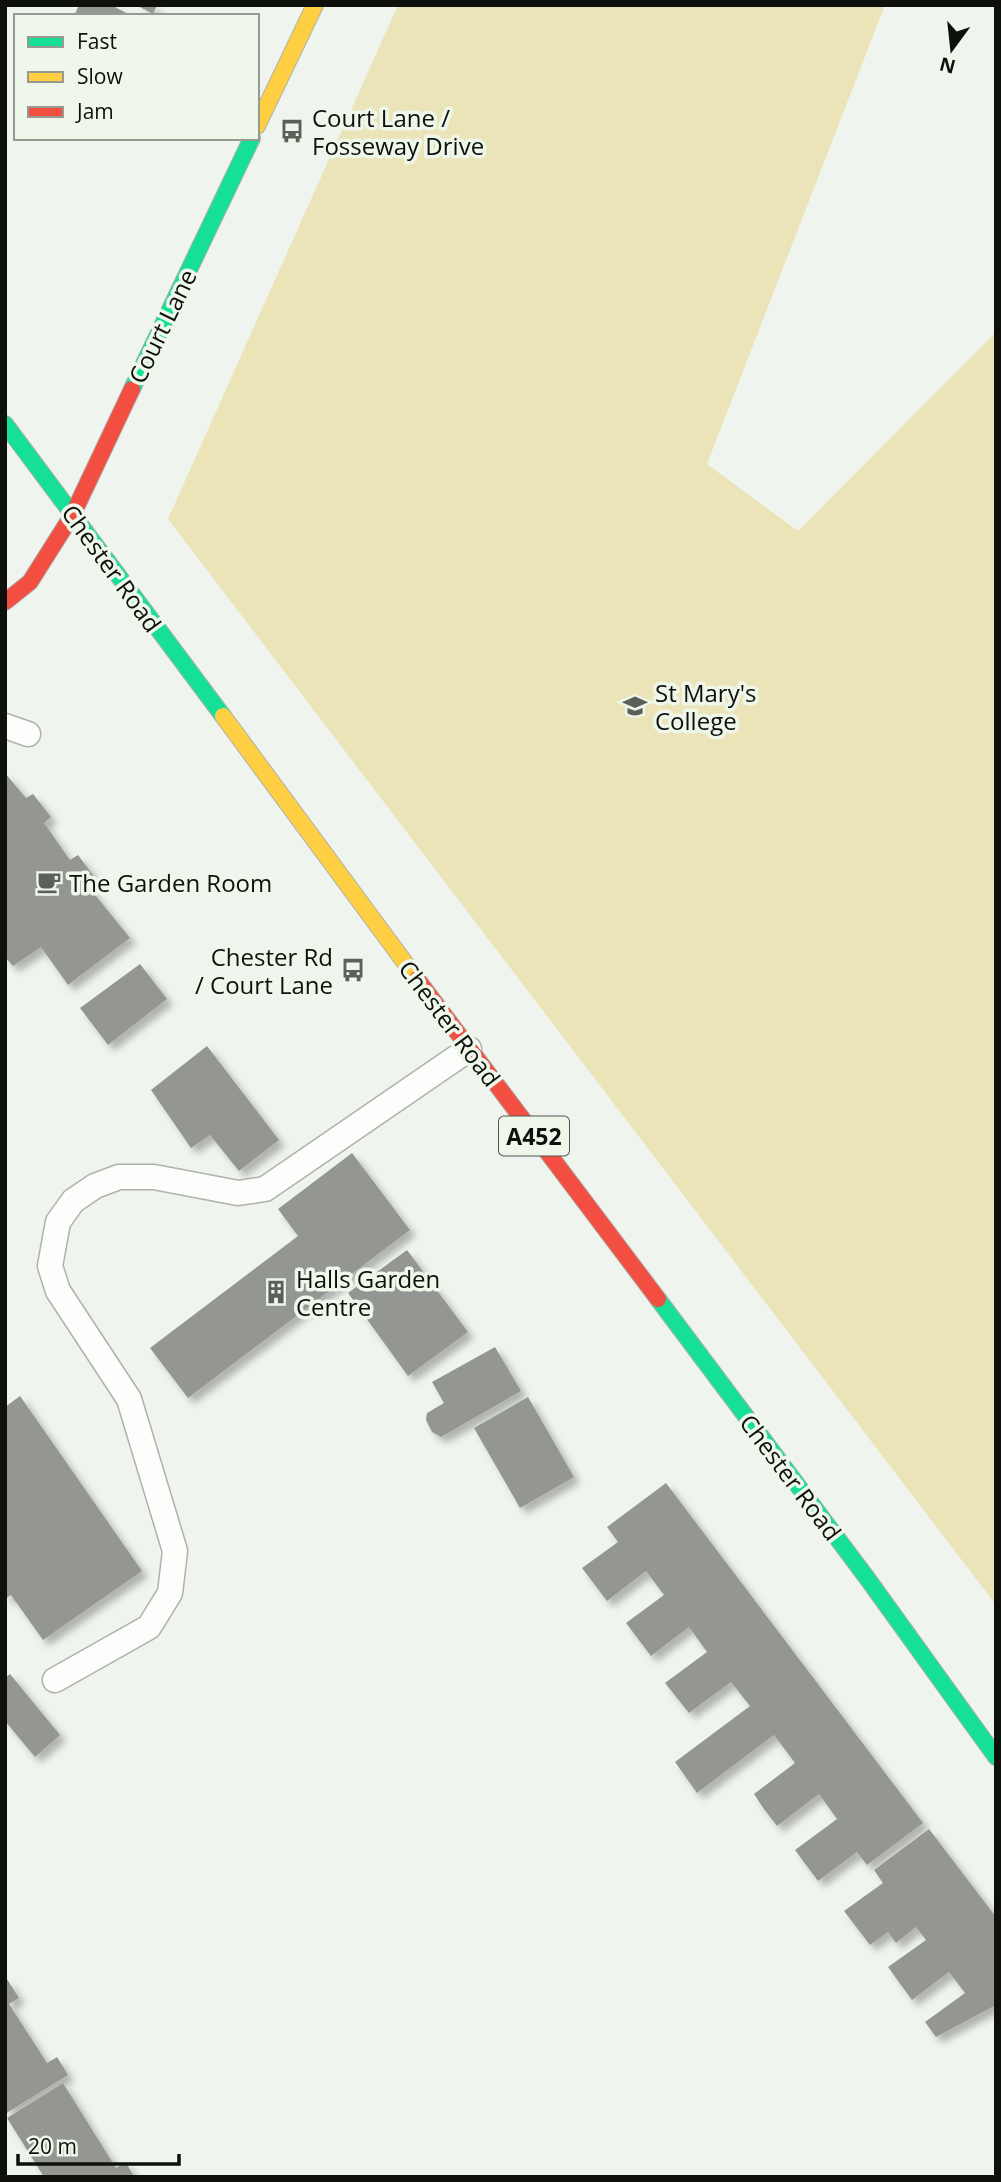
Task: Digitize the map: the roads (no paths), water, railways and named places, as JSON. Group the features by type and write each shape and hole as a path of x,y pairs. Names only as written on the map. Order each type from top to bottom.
{"main road":[{"path":"259,123 315,5"},
{"name":"Court Lane","path":"5,602 30,582 73,514 251,140"},
{"name":"Chester Road","path":"5,424 468,1049 757,1430 996,1757"}],"lane":[{"path":"55,1680 149,1627 170,1593 175,1551 129,1399 58,1290 50,1266 58,1222 73,1201 95,1186 119,1177 154,1177 238,1193 265,1189 468,1049"}],"place":[{"name":"Court Lane / Fosseway Drive","path":"292,131"},
{"name":"St Mary's College","path":"635,706"},
{"name":"The Garden Room","path":"49,882"},
{"name":"Chester Rd / Court Lane","path":"353,970"},
{"name":"Halls Garden Centre","path":"276,1292"}]}
